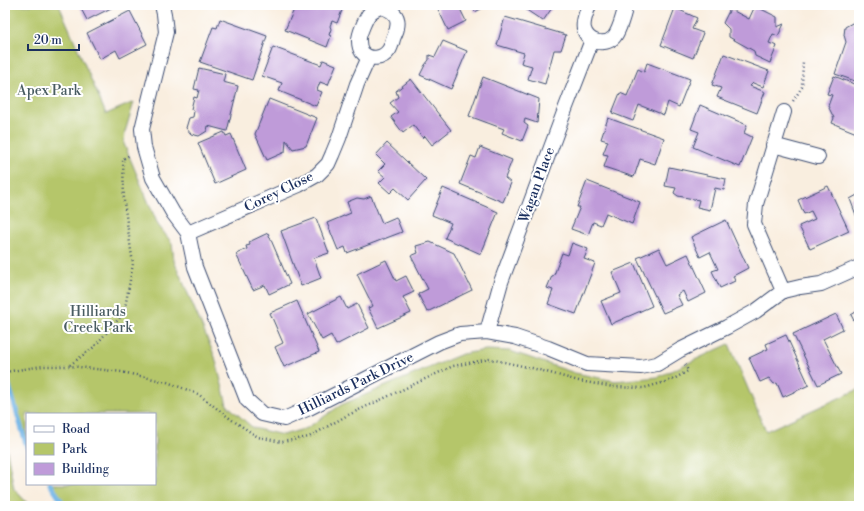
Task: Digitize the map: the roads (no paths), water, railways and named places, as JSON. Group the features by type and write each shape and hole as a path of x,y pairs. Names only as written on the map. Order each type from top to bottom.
{"street":[{"name":"Hilliards Park Drive","path":"162,5 166,32 142,128 144,147 153,178 173,213 188,233 195,267 247,400 262,414 284,419 307,409 439,342 460,334 487,332 515,337 548,348 587,364 641,367 657,364 680,350 727,328 756,311 783,291 822,284 859,267"},
{"path":"589,5 583,23 584,30 587,36 599,43 612,39 616,34 626,5"},
{"name":"Wagan Place","path":"487,332 504,275 592,40"},
{"name":"Corey Close","path":"188,233 299,185 317,175 328,164 332,155 357,84 369,57"},
{"path":"783,291 754,224 756,204 784,112"},
{"path":"773,146 818,158"}],"waterway":[{"path":"5,372 26,444"},
{"path":"51,485 65,506"}],"park label":[{"name":"Apex Park","path":"49,91"},
{"name":"Hilliards Creek Park","path":"98,320"}]}
